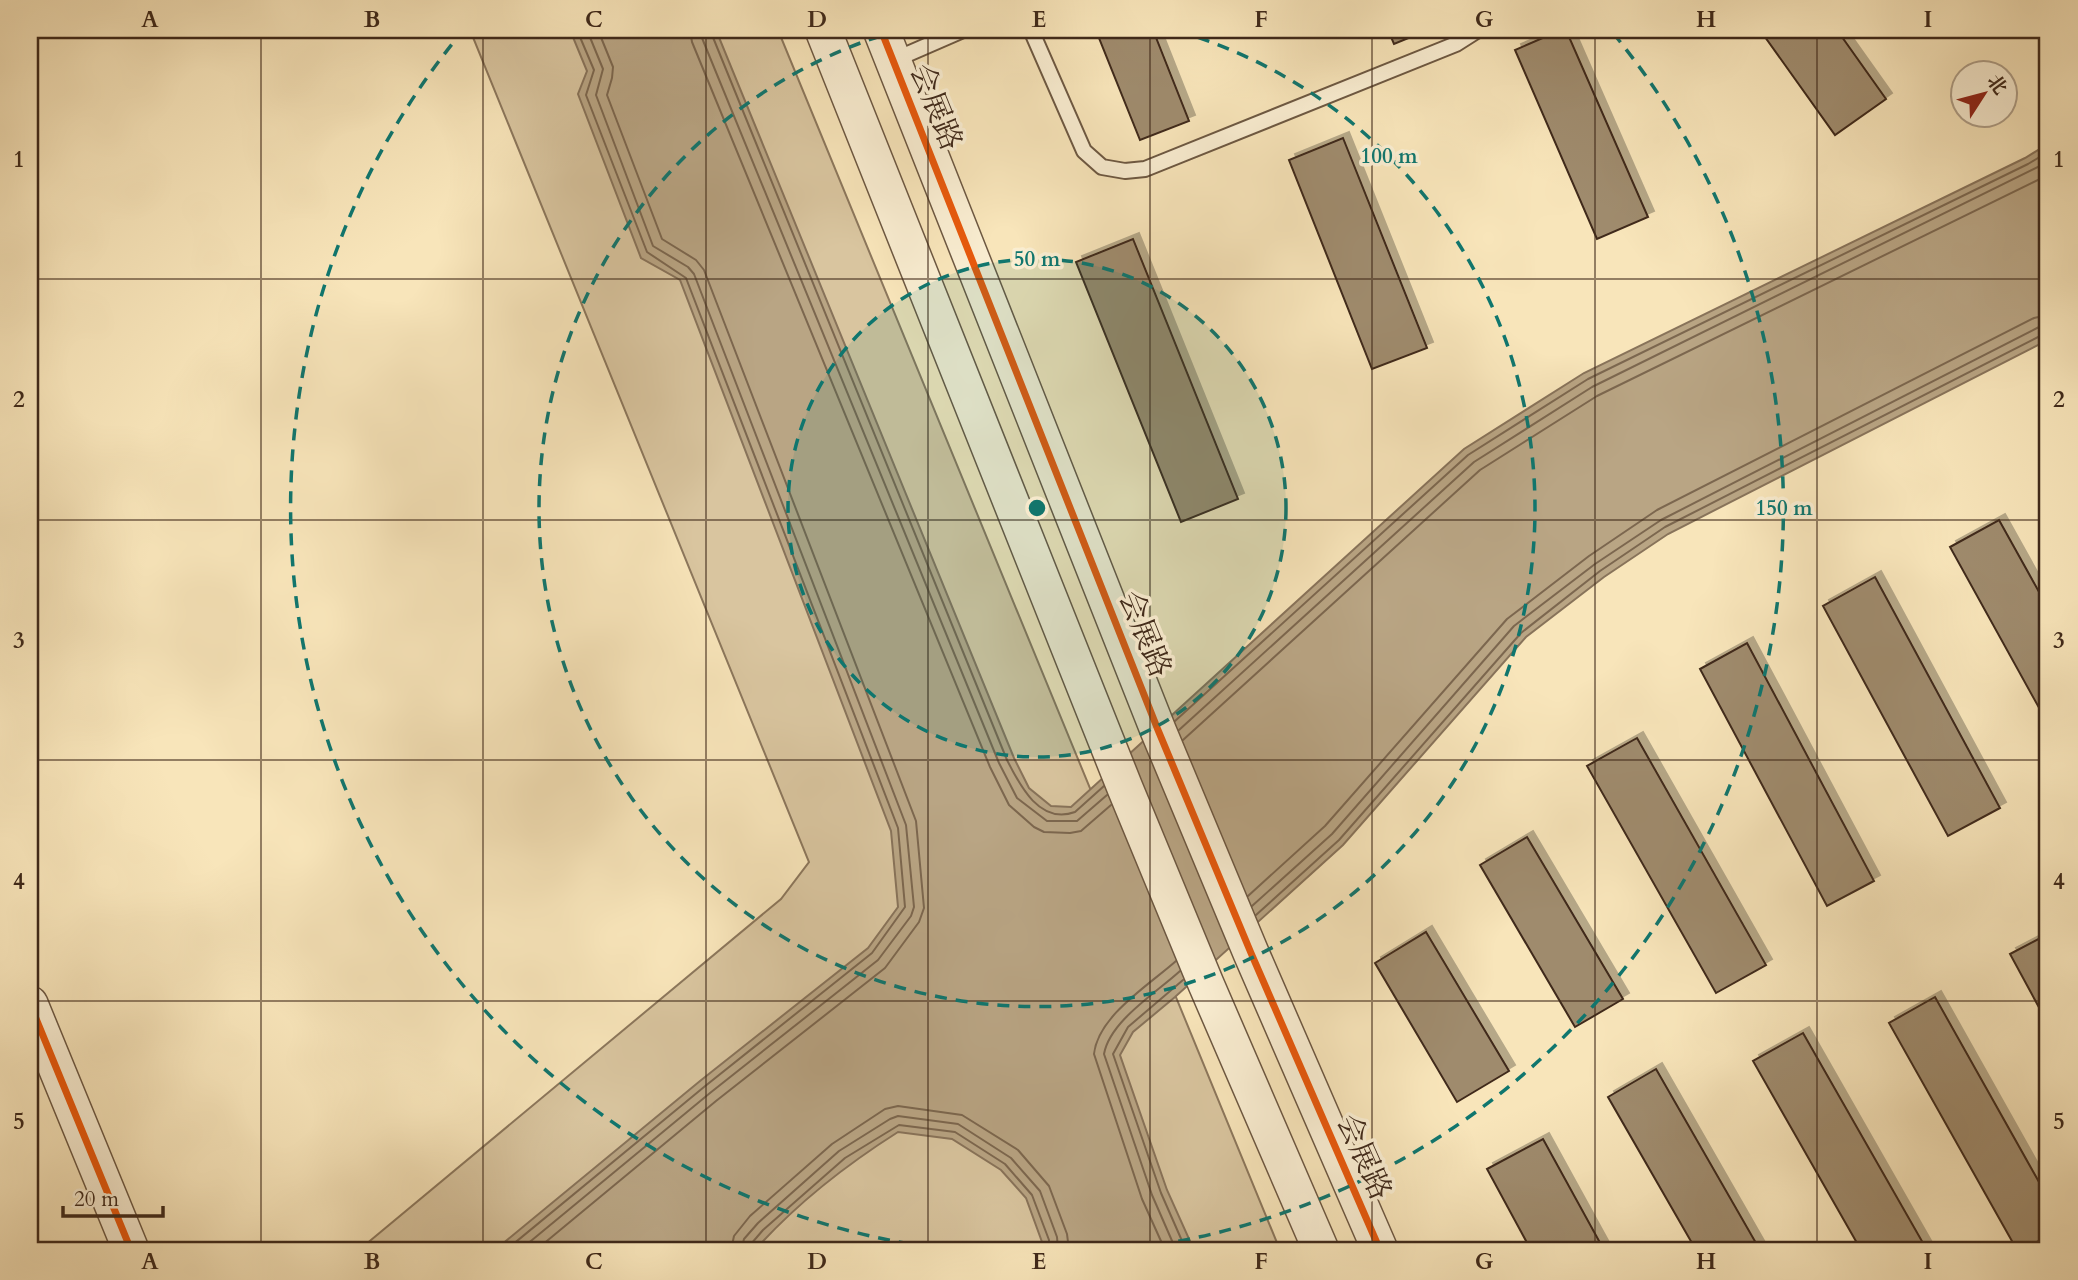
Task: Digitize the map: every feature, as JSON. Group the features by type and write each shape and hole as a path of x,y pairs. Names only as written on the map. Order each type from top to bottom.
{"street":[{"path":"823,30 1125,788 1321,1250"},
{"name":"会展路","path":"887,45 1158,730 1380,1250"},
{"path":"30,1004 131,1250"}],"lane":[{"path":"887,45 963,30"},
{"path":"1031,30 1084,151 1102,167 1125,171 1145,169 1456,44 1478,30"}],"shaded area":[{"path":"470,30 778,30 1280,1250 359,1250 781,899 809,862"}],"water":[{"path":"570,30 716,30 1014,758 1029,788 1051,806 1071,807 1464,449 1584,373 2025,158 2048,144 2048,340 1668,534 1604,577 1526,637 1343,845 1133,1032 1120,1055 1167,1190 1194,1250 1043,1250 1026,1198 1001,1170 952,1139 898,1132 822,1186 755,1250 495,1250 700,1081 868,948 898,907 891,831 680,280 641,258 578,94 587,71"}],"building":[{"path":"1105,30 1153,30 1189,121 1140,140 1097,33"},
{"path":"1388,30 1428,30 1394,44"},
{"path":"1566,30 1648,217 1597,239 1515,50"},
{"path":"1760,30 1837,30 1886,99 1835,135"},
{"path":"1343,138 1427,348 1372,369 1289,160"},
{"path":"1133,239 1238,499 1181,522 1076,262"},
{"path":"1999,520 2048,608 2048,724 1950,547"},
{"path":"1875,577 2000,808 1948,836 1823,606"},
{"path":"1747,643 1874,881 1827,906 1700,669"},
{"path":"1637,738 1766,965 1716,993 1587,766"},
{"path":"1527,837 1623,999 1575,1027 1480,865"},
{"path":"1426,932 1509,1071 1457,1102 1375,963"},
{"path":"2048,934 2048,1024 2010,954"},
{"path":"1935,997 2048,1198 2048,1236 2022,1250 2017,1250 1889,1023"},
{"path":"1803,1033 1927,1250 1861,1250 1753,1061"},
{"path":"1656,1069 1760,1250 1696,1250 1608,1097"},
{"path":"1543,1139 1604,1250 1531,1250 1487,1169"}],"cycle path":[{"path":"881,30 1158,730 1380,1250"},
{"path":"30,1004 131,1250"}]}
